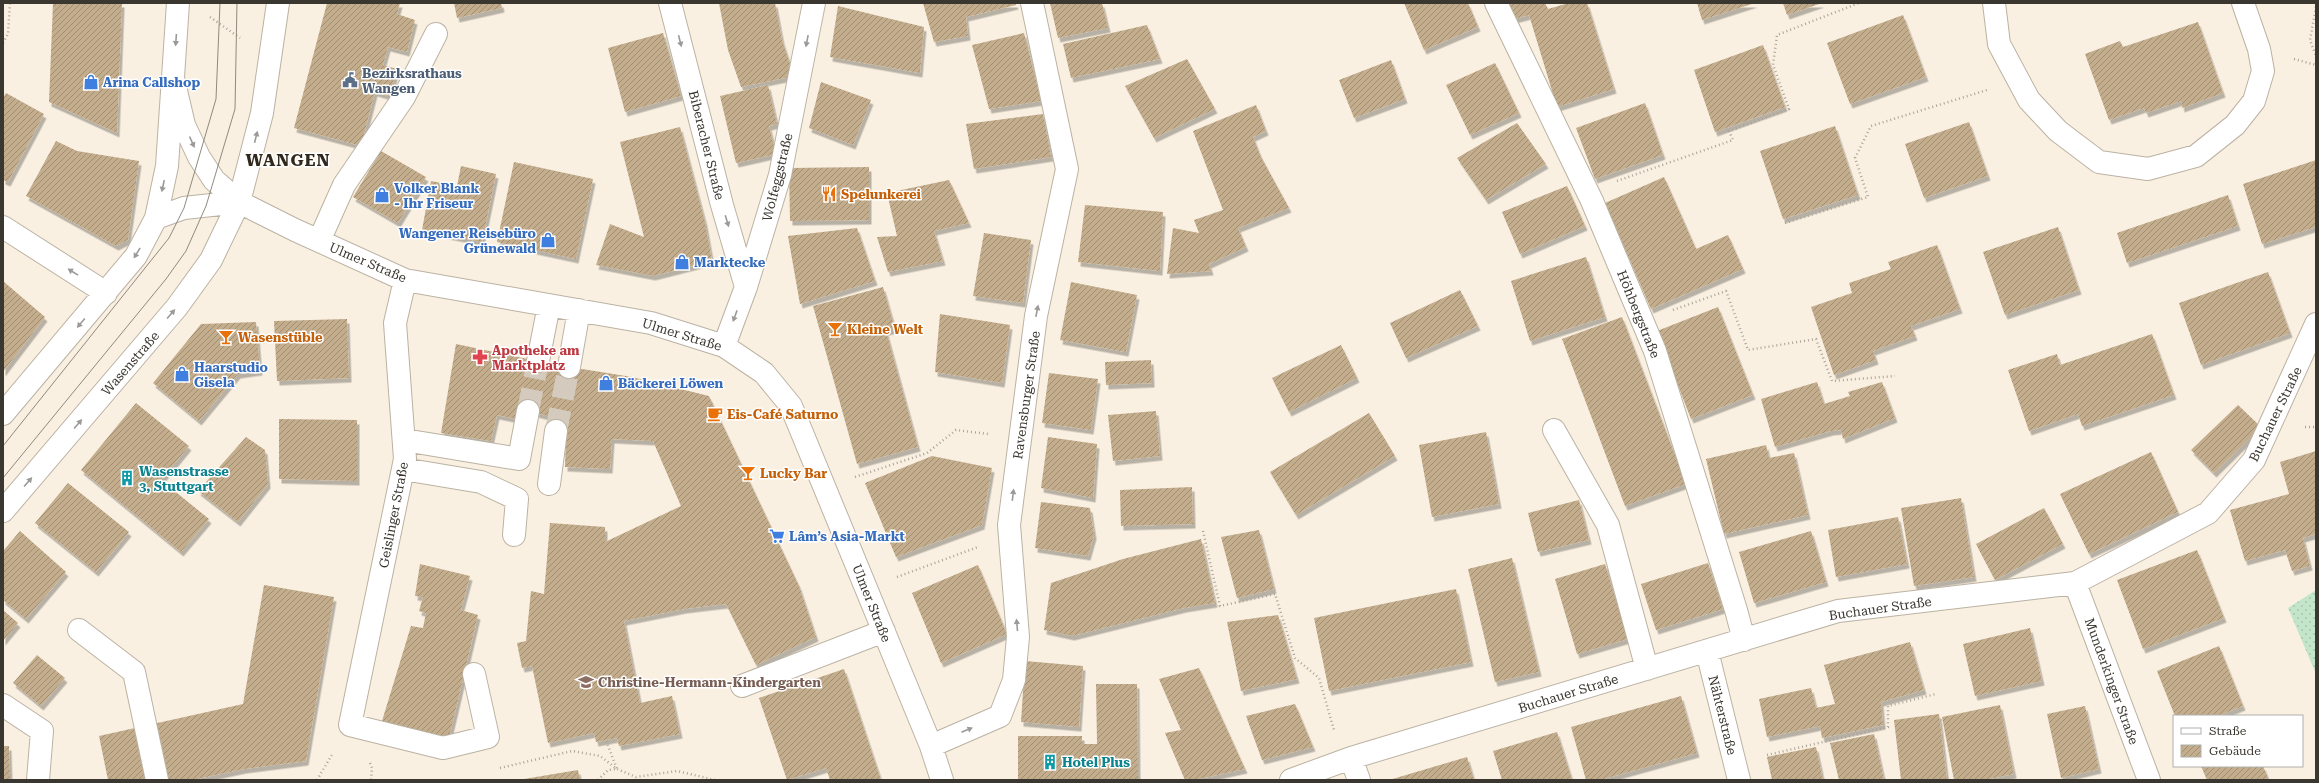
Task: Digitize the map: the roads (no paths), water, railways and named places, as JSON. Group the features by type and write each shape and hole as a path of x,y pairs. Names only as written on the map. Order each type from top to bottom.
{"street":[{"path":"3,414 136,256 156,218 167,166 178,3"},
{"name":"Wasenstraße","path":"3,511 177,307 211,260 239,202 262,113 278,3"},
{"name":"Biberacher Straße","path":"670,3 722,205 746,287"},
{"name":"Wolfeggstraße","path":"724,346 746,287 780,175 814,3"},
{"name":"Ravensburger Straße","path":"931,746 1000,716 1014,680 1018,637 1009,525 1036,316 1067,169 1032,3"},
{"name":"Höhbergstraße","path":"1496,3 1587,191 1655,351 1734,602 1744,640"},
{"path":"1994,3 1999,44 2029,100 2058,131 2100,162 2148,168 2196,156 2235,125 2254,101 2263,71 2259,49 2243,3"},
{"path":"319,241 344,185 404,97 436,34"},
{"name":"Ulmer Straße","path":"173,78 184,125 199,157 214,180 239,202 319,241 406,280 651,323 724,346 764,373 791,406 931,746 942,780"},
{"path":"156,218 184,208 239,202"},
{"path":"3,227 106,293"},
{"name":"Geislinger Straße","path":"406,280 395,324 405,459 350,725 443,748 488,737 474,674"},
{"path":"538,361 549,305"},
{"path":"569,367 579,310"},
{"name":"Buchauer Straße","path":"1291,780 1347,760 1838,611 2075,582 2208,513 2254,460 2316,324"},
{"path":"404,440 519,459 528,411"},
{"path":"1554,430 1608,525 1647,669"},
{"path":"549,484 556,431"},
{"path":"403,469 481,482 518,499 514,535"},
{"name":"Munderkinger Straße","path":"2075,582 2149,780"},
{"path":"79,630 134,672 157,780"},
{"path":"742,686 884,631"},
{"name":"Nähterstraße","path":"1707,651 1737,770"},
{"path":"3,706 42,732 38,780"},
{"path":"1347,760 1359,780"}],"tunnel":[{"path":"528,411 538,361"},
{"path":"556,431 569,367"}],"tram line":[{"path":"3,446 169,238 184,208 216,99 220,3"},
{"path":"3,478 166,279 186,251 206,206 235,109 237,3"}],"place":[{"name":"Bezirksrathaus Wangen","path":"350,80"},
{"name":"Arina Callshop","path":"91,82"},
{"name":"Spelunkerei","path":"829,194"},
{"name":"Volker Blank - Ihr Friseur","path":"382,195"},
{"name":"Wangener Reisebüro Grünewald","path":"548,240"},
{"name":"Marktecke","path":"682,262"},
{"name":"Kleine Welt","path":"835,329"},
{"name":"Wasenstüble","path":"226,337"},
{"name":"Apotheke am Marktplatz","path":"480,357"},
{"name":"Haarstudio Gisela","path":"182,374"},
{"name":"Bäckerei Löwen","path":"606,383"},
{"name":"Eis-Café Saturno","path":"715,414"},
{"name":"Lucky Bar","path":"748,473"},
{"name":"Wasenstrasse 3, Stuttgart","path":"127,478"},
{"name":"Lâm’s Asia-Markt","path":"777,536"},
{"name":"Christine-Hermann-Kindergarten","path":"586,682"},
{"name":"Hotel Plus","path":"1050,762"}],"district":[{"name":"WANGEN","path":"288,160"}]}
